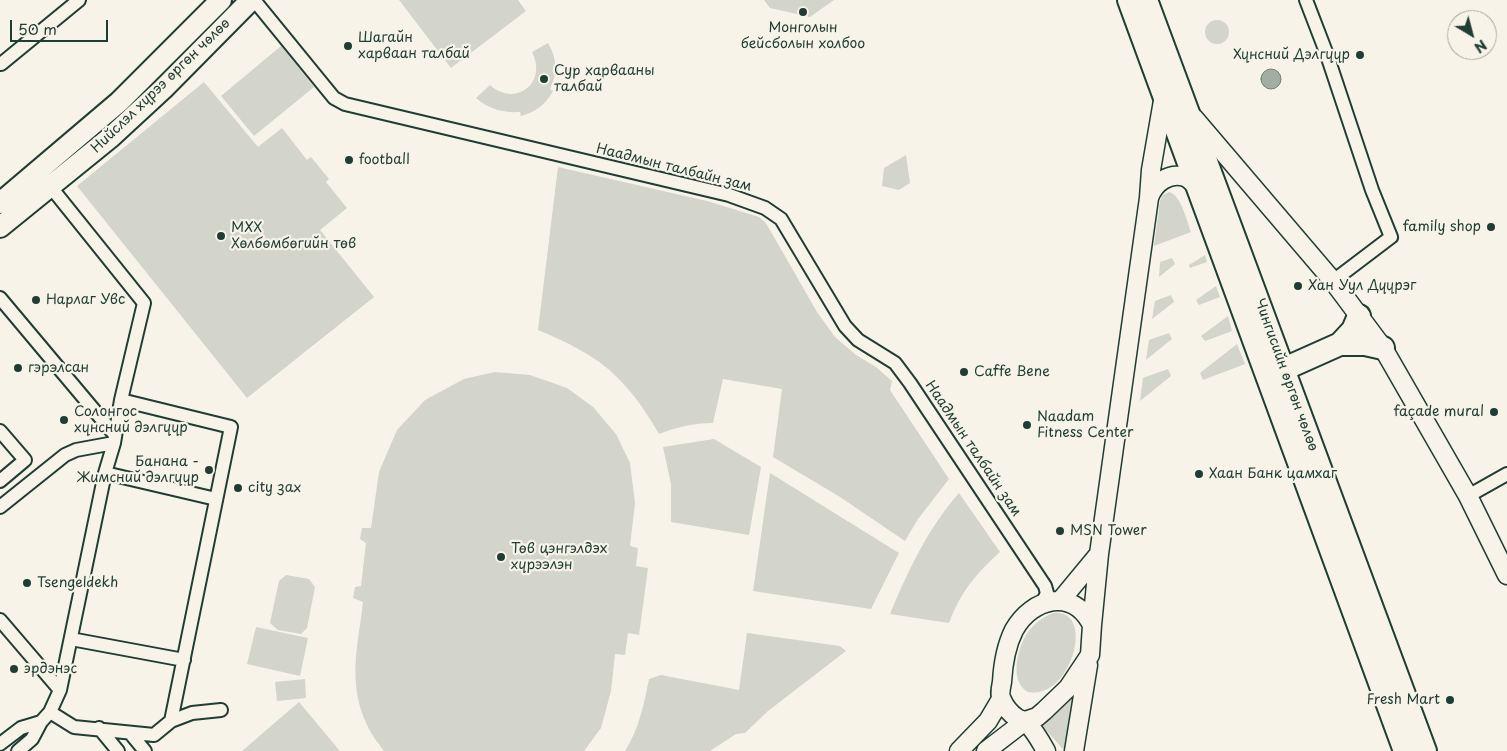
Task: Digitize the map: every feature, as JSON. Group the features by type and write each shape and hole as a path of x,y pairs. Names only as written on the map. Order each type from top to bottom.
{"highway":[{"name":"Чингисийн өргөн чөлөө","path":"1130,0 1404,751"},
{"name":"Чингисийн өргөн чөлөө","path":"1146,0 1425,751"},
{"path":"1284,369 1340,344 1353,330 1359,316"},
{"path":"1340,344 1365,344 1383,348"}],"main road":[{"name":"Нийслэл хүрээ өргөн чөлөө","path":"0,203 133,88 221,0"},
{"name":"Нийслэл хүрээ өргөн чөлөө","path":"0,227 111,137 252,0"},
{"path":"133,88 148,103"},
{"path":"1074,751 1090,655 1099,554 1164,92"},
{"path":"1188,112 1333,281 1383,348 1468,496 1507,575"},
{"path":"1149,198 1159,182 1170,177 1187,178 1198,188"},
{"path":"1061,600 1099,554"},
{"path":"959,751 988,721 1001,699 1003,665 1011,637 1016,627 1025,617 1042,604 1061,600 1079,607 1092,625"},
{"path":"986,751 1025,721 1037,717 1065,692 1075,680 1090,655"},
{"path":"1001,699 1011,713 1025,721 1046,751"}],"street":[{"path":"1,64 79,0"},
{"name":"Наадмын талбайн зам","path":"252,0 334,98 345,104 729,195 750,201 781,219 845,326 858,340 895,363 919,396 1045,586 1046,595 1042,604"},
{"path":"1306,0 1326,52 1372,190 1391,237 1333,281"},
{"path":"18,751 32,739 40,722 50,712 60,690 105,473 115,439 121,400 144,303 50,186"},
{"path":"0,298 115,439"},
{"path":"121,400 231,427 171,721"},
{"path":"0,431 24,460 0,481"},
{"path":"0,507 65,456 115,439"},
{"path":"105,473 216,500"},
{"path":"1468,496 1507,474"},
{"path":"0,620 60,690"},
{"path":"71,639 184,660"},
{"path":"50,712 74,727 154,735 171,721 192,713 221,710"},
{"path":"0,744 21,728 40,722"},
{"path":"99,728 118,751"},
{"path":"130,732 145,751"}],"shaded area":[{"path":"399,0 518,0 526,11 451,68"},
{"name":"Монголын бейсболын холбоо","path":"764,0 834,0 810,17 770,8"},
{"path":"1217,20 1222,21 1228,27 1228,37 1222,43 1217,44 1212,43 1206,37 1205,32 1206,27 1212,21"},
{"name":"Сур харвааны талбай","path":"548,43 555,60 553,83 550,89 553,91 540,107 521,116 520,112 496,110 476,98 490,85 509,94 518,93 526,89 536,73 536,63 532,52"},
{"path":"281,46 314,87 254,136 221,96"},
{"path":"1271,69 1278,72 1281,79 1278,86 1271,89 1264,86 1261,79 1264,72"},
{"name":"МХХ Хөлбөмбөгийн төв","path":"204,82 258,147 282,128 307,160 311,157 329,179 326,182 347,208 320,230 374,297 247,398 77,186"},
{"path":"906,155 910,183 899,190 882,186 884,168"},
{"path":"558,167 707,201 759,217 765,222 817,312 835,337 892,381 890,390 949,479 918,519 905,541 840,497 773,457 782,389 723,379 713,423 686,426 659,434 635,397 605,366 575,347 538,330"},
{"path":"1169,192 1180,203 1191,232 1154,246 1160,201 1163,195"},
{"path":"1205,255 1207,262 1190,268 1189,265"},
{"path":"1172,258 1175,264 1159,277 1160,262"},
{"path":"1216,286 1220,297 1199,305 1196,300"},
{"path":"1171,295 1174,302 1152,319 1155,301"},
{"path":"1228,316 1232,331 1205,341 1201,336"},
{"path":"1169,333 1172,339 1146,360 1149,340"},
{"path":"1237,344 1245,364 1203,380 1200,373"},
{"path":"1168,369 1171,376 1140,401 1143,378"},
{"name":"Төв цэнгэлдэх хүрээлэн","path":"495,372 530,375 567,388 593,407 616,434 630,463 635,503 630,546 638,548 636,566 648,568 639,635 628,633 625,655 615,654 611,691 601,728 584,751 384,751 367,725 357,694 356,664 363,602 353,598 355,587 361,586 366,543 360,539 362,528 371,528 379,472 397,430 425,400 464,379"},
{"path":"714,439 761,467 749,535 671,522 671,484 663,447"},
{"path":"770,473 899,553 871,609 753,591"},
{"path":"959,493 1000,552 964,592 949,623 890,614 928,535"},
{"path":"286,575 309,579 315,587 307,628 301,634 278,630 270,623 279,581"},
{"path":"1053,613 1066,615 1074,624 1076,638 1073,654 1066,670 1056,683 1043,691 1028,692 1018,681 1018,655 1024,639 1033,626"},
{"path":"256,627 308,638 300,676 247,664"},
{"path":"747,633 840,646 846,651 768,711 745,733 736,734 710,751 625,751 630,743 643,707 649,679 661,675 739,690"},
{"path":"305,679 306,698 277,701 275,682"},
{"path":"1070,698 1074,699 1065,749 1044,728 1043,723"},
{"path":"299,702 340,751 242,751"}],"place":[{"name":"Монголын бейсболын холбоо","path":"803,12"},
{"name":"Шагайн харваан талбай","path":"348,46"},
{"name":"Хүнсний Дэлгүүр","path":"1360,55"},
{"name":"Сур харвааны талбай","path":"544,79"},
{"name":"football","path":"349,160"},
{"name":"family shop","path":"1491,227"},
{"name":"МХХ Хөлбөмбөгийн төв","path":"221,236"},
{"name":"Хан Уул Дүүрэг","path":"1298,286"},
{"name":"Нарлаг Увс","path":"36,300"},
{"name":"гэрэлсан","path":"18,368"},
{"name":"Caffe Bene","path":"964,372"},
{"name":"façade mural","path":"1494,412"},
{"name":"Солонгос хүнсний дэлгүүр","path":"64,420"},
{"name":"Naadam Fitness Center","path":"1027,425"},
{"name":"Банана - Жимсний дэлгүүр","path":"209,470"},
{"name":"Хаан Банк цамхаг","path":"1199,474"},
{"name":"city зах","path":"238,488"},
{"name":"MSN Tower","path":"1060,531"},
{"name":"Төв цэнгэлдэх хүрээлэн","path":"501,557"},
{"name":"Tsengeldekh","path":"27,583"},
{"name":"эрдэнэс","path":"14,669"},
{"name":"Fresh Mart","path":"1450,700"}]}
